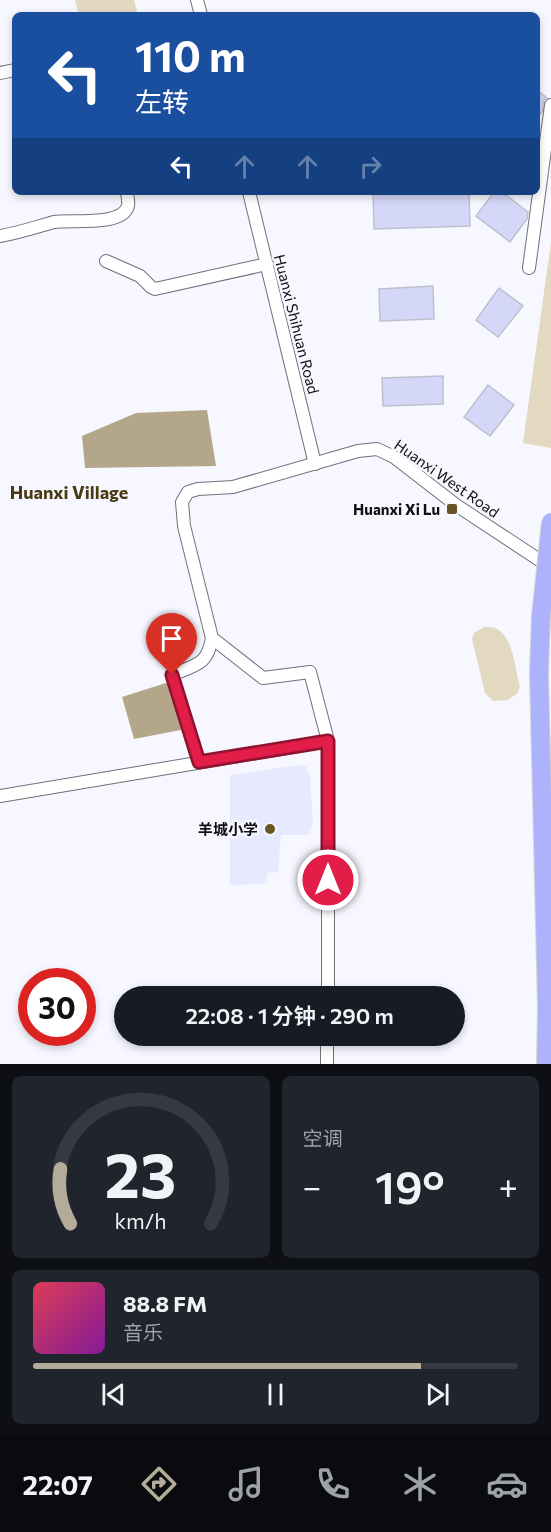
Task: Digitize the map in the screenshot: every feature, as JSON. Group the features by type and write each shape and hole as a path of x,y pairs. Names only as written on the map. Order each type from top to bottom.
{"highway":[{"path":"546,1064 544,820 539,673 541,616 551,522"},
{"path":"544,820 551,871"}],"street":[{"path":"540,186 551,105"},
{"path":"0,236 20,233 55,222 116,217 126,210 129,204 127,195"},
{"name":"Huanxi Shihuan Road","path":"250,195 315,464"},
{"path":"529,268 539,195"},
{"path":"106,261 140,276 155,289 267,264"},
{"name":"Huanxi West Road","path":"212,638 184,526 182,502 188,492 198,489 233,487 366,449 386,452 456,505 551,568"},
{"path":"199,762 172,675 204,661 210,651 212,638 263,678 310,672 328,741 328,986"},
{"path":"0,796 328,741"},
{"path":"327,1046 327,1064"}],"shaded area":[{"path":"75,0 134,0 137,12 78,12"},
{"path":"551,242 551,448 523,443"},
{"path":"207,410 216,466 85,468 82,436 136,413"},
{"path":"484,627 494,628 501,632 511,648 520,687 517,694 507,700 493,701 485,693 472,639 474,633"},
{"path":"169,682 186,729 134,739 122,697"},
{"name":"羊城小学","path":"299,765 306,766 310,776 313,823 308,835 281,835 278,872 267,873 266,881 262,884 230,885 230,775"}],"building":[{"path":"540,92 547,98 544,100 540,114"},
{"path":"373,195 469,195 470,226 374,229"},
{"path":"492,195 506,195 528,212 527,219 510,242 476,216"},
{"path":"433,286 434,319 380,321 379,289"},
{"path":"499,288 523,306 498,337 476,320"},
{"path":"443,376 443,404 383,406 382,378"},
{"path":"488,385 514,405 490,436 464,417"}],"place":[{"name":"Huanxi Xi Lu","path":"452,509"},
{"name":"羊城小学","path":"270,829"}],"district":[{"name":"Huanxi Village","path":"69,492"}],"route":[{"path":"172,675 199,762 328,741 328,880"}]}
